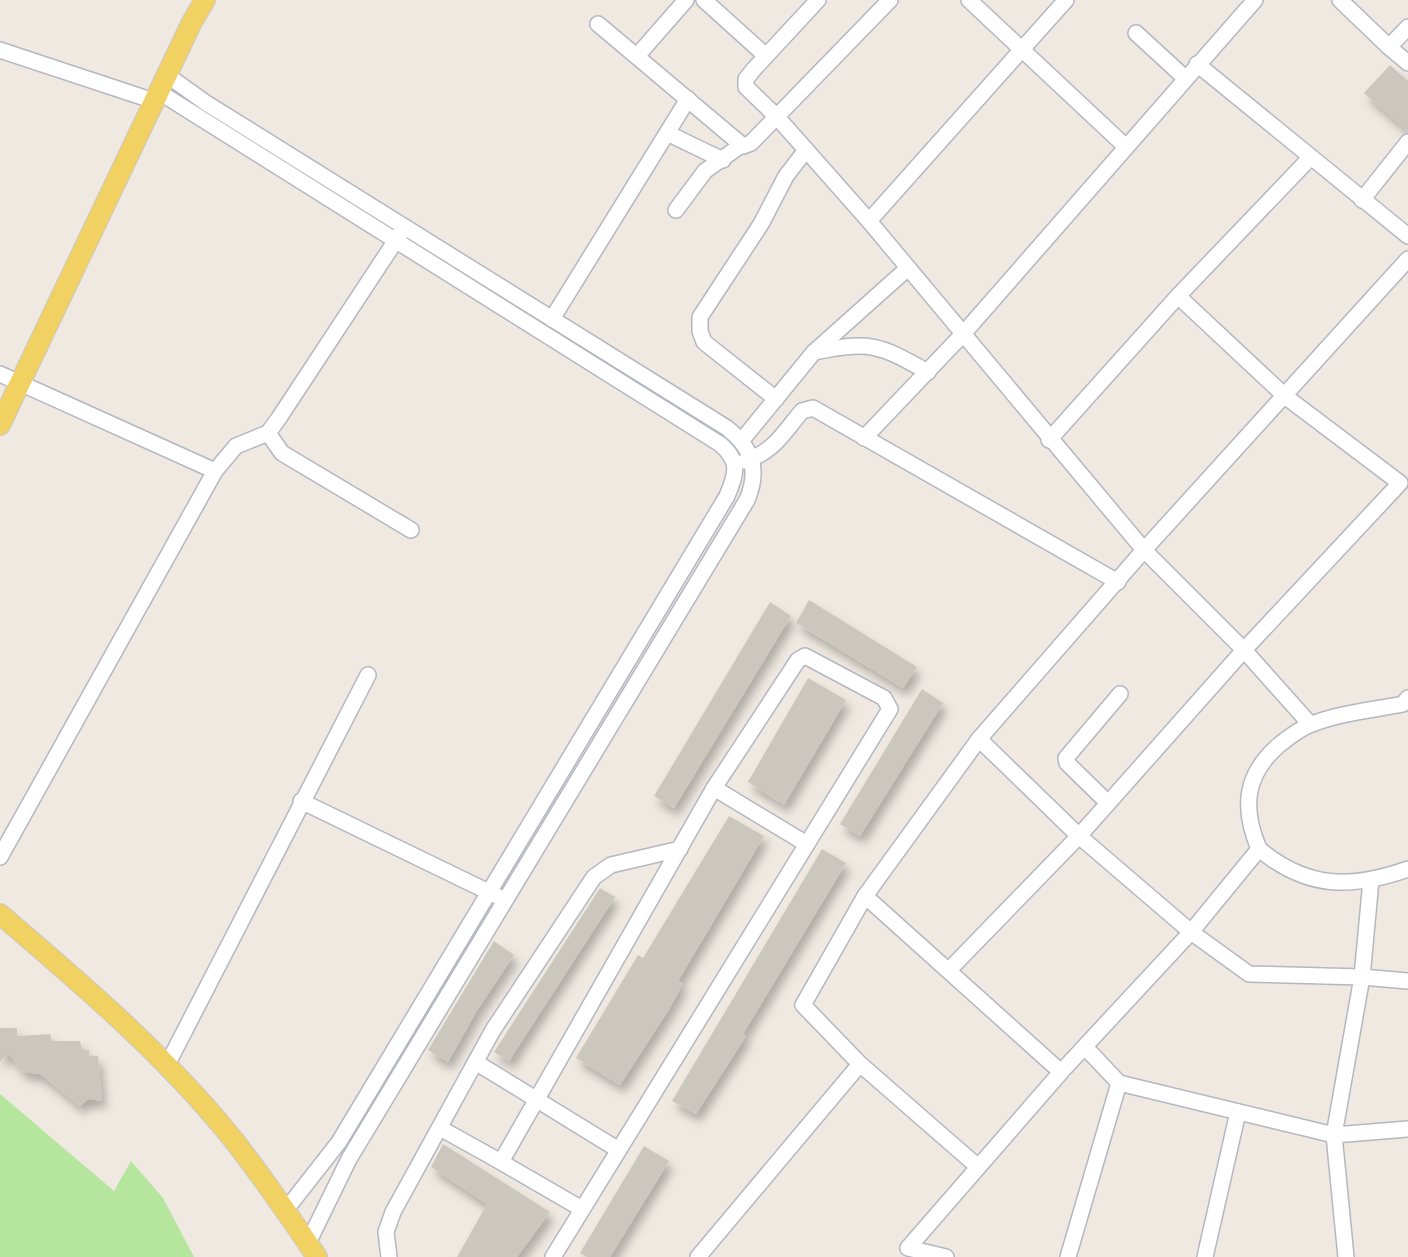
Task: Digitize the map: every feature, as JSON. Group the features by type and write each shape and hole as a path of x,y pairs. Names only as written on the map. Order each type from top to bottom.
{"main road":[{"path":"0,425 206,0"},
{"path":"0,914 166,1066 230,1137 312,1250"}],"street":[{"path":"637,56 686,0"},
{"path":"704,0 766,56"},
{"path":"818,0 746,79 746,87 869,221 1144,550 1244,650 1310,724"},
{"path":"676,210 705,171 740,146 751,143 890,0"},
{"path":"969,0 1125,146"},
{"path":"869,221 1066,0"},
{"path":"864,438 963,334 1255,0"},
{"path":"1340,0 1408,63"},
{"path":"598,24 740,146"},
{"path":"1390,47 1408,27"},
{"path":"1136,33 1185,78"},
{"path":"0,50 160,89 742,440"},
{"path":"1197,64 1408,236"},
{"path":"544,321 688,99"},
{"path":"667,134 723,160"},
{"path":"1362,200 1408,142"},
{"path":"776,399 704,342 700,317 806,150"},
{"path":"1049,440 1178,296 1310,158"},
{"path":"0,856 215,471 236,446 268,432 401,233"},
{"path":"977,1166 860,1064 803,1005 864,896 980,739 1144,550 1408,259"},
{"path":"744,461 742,440 814,352 908,268"},
{"path":"949,970 1405,482 1286,397 1178,296"},
{"path":"544,321 744,461"},
{"path":"814,352 878,346 928,372"},
{"path":"0,374 215,471"},
{"path":"312,1250 350,1158 507,901 734,478 744,461 783,438 806,408 813,408 1118,582"},
{"path":"268,432 282,453 411,530"},
{"path":"501,1162 714,788 801,657 884,698 890,709 553,1257"},
{"path":"285,1210 339,1142 631,673"},
{"path":"166,1066 368,675"},
{"path":"1108,803 1066,758 1120,694"},
{"path":"1406,702 1310,724 1265,757 1250,782 1246,803 1249,825 1259,849 1277,864 1304,876 1335,884 1371,880 1408,869"},
{"path":"980,739 1078,836 1191,932 1249,974 1408,981"},
{"path":"714,788 806,843"},
{"path":"301,801 507,901"},
{"path":"389,1257 386,1232 393,1212 493,1030 594,877 611,865 680,849"},
{"path":"904,1252 977,1166 1191,932 1259,849"},
{"path":"1346,1257 1334,1135 1362,977 1371,880"},
{"path":"864,896 1062,1072"},
{"path":"1085,1047 1119,1084 1334,1135 1408,1129"},
{"path":"477,1063 617,1150"},
{"path":"698,1257 860,1064"},
{"path":"1068,1257 1119,1084"},
{"path":"1204,1257 1238,1112"},
{"path":"440,1128 582,1208"},
{"path":"904,1252 946,1257"}],"green space":[{"path":"0,1094 114,1191 131,1161 163,1198 194,1257 0,1257"}],"building":[{"path":"1390,65 1408,81 1408,131 1364,93"},
{"path":"809,600 917,667 903,688 796,623"},
{"path":"770,602 791,616 674,808 654,796"},
{"path":"808,678 846,700 784,805 748,782"},
{"path":"922,689 943,703 860,836 840,824"},
{"path":"729,816 764,836 678,981 683,984 668,1011 620,1085 576,1058 638,955 643,958"},
{"path":"822,849 846,863 696,1114 672,1101"},
{"path":"600,888 615,897 509,1061 494,1052"},
{"path":"494,941 514,955 448,1062 428,1050"},
{"path":"0,1028 17,1028 17,1036 50,1034 52,1041 80,1041 82,1050 89,1050 89,1056 98,1056 102,1101 88,1099 80,1106 40,1074 23,1072 8,1053 0,1062"},
{"path":"443,1144 550,1212 517,1257 457,1257 487,1204 431,1167"},
{"path":"644,1146 669,1161 610,1257 587,1257 580,1253"}]}
